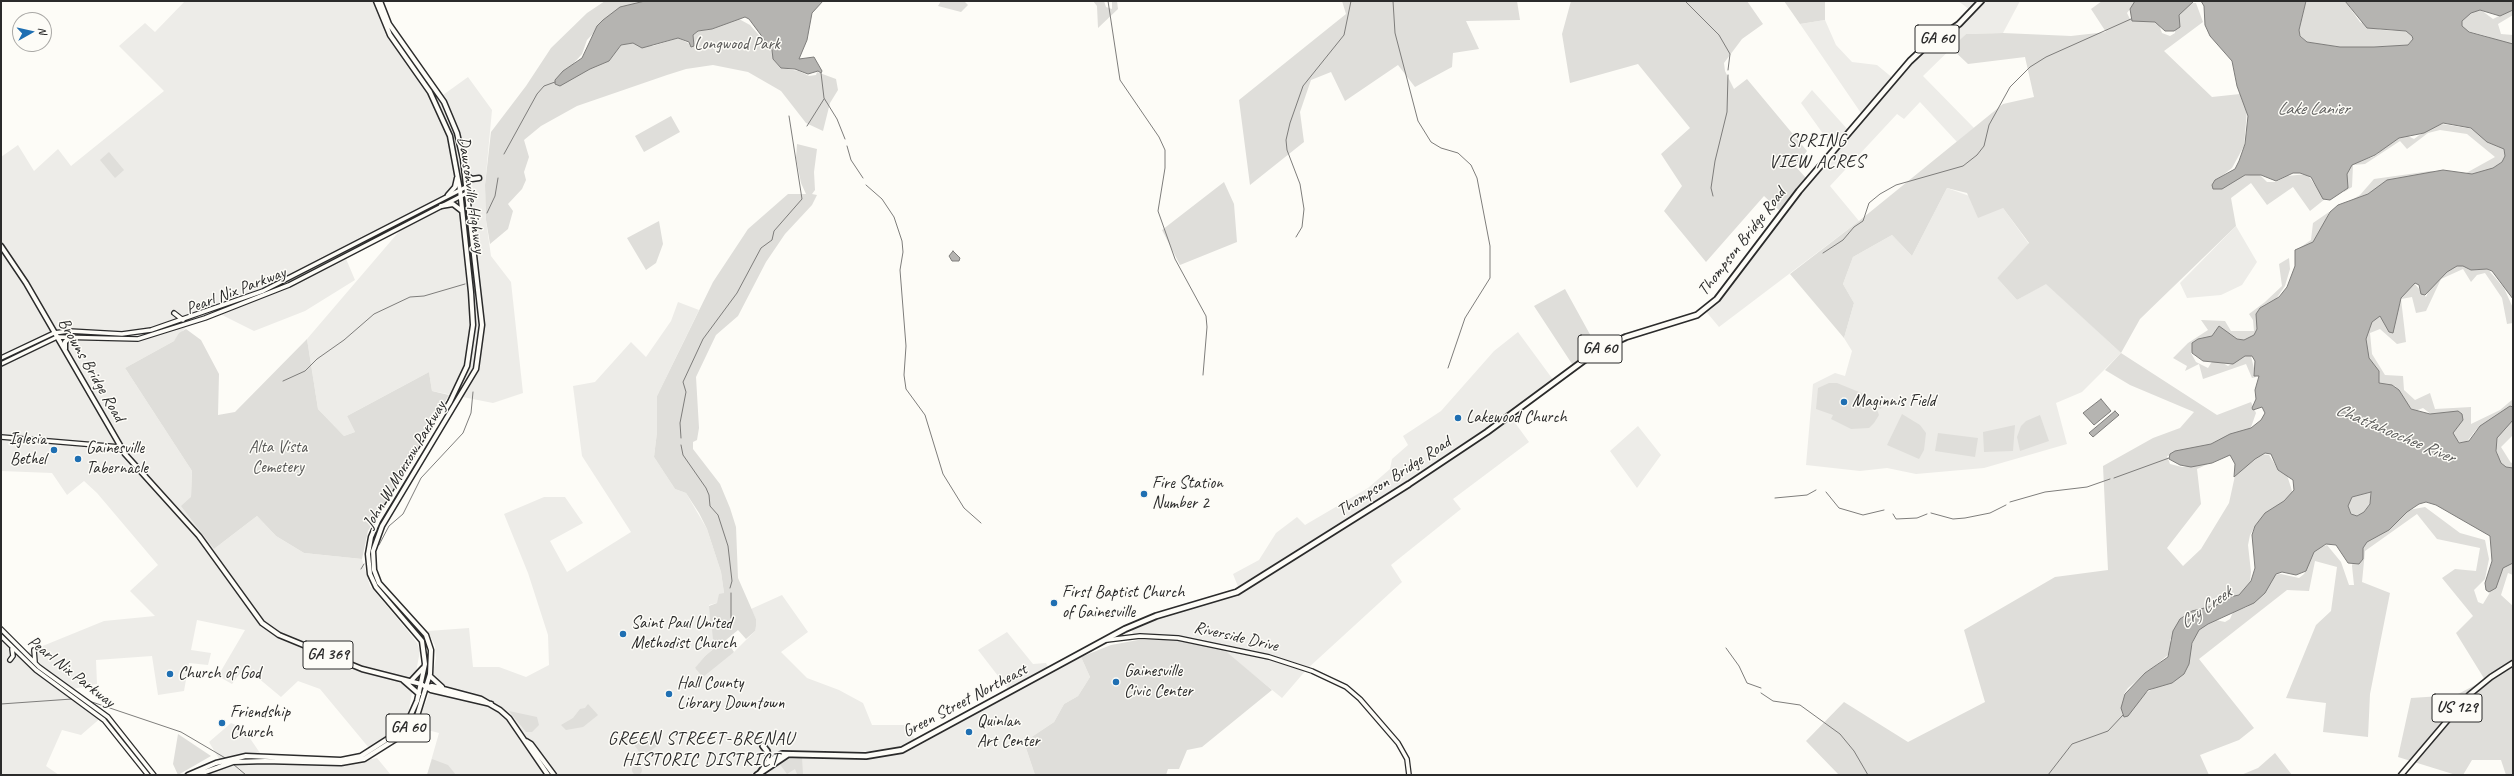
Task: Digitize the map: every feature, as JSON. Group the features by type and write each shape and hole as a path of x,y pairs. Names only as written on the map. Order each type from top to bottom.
{"highway":[{"name":"Thompson Bridge Road","path":"1143,621 1237,592 1409,484 1487,432 1598,350 1626,336 1684,320 1708,307 1727,288 1799,191 1910,61 1925,47 1959,24 1981,1"},
{"name":"Green Street Northeast","path":"787,755 866,756 902,750 1143,621"},
{"path":"763,746 767,751 768,761"},
{"path":"758,774 768,761 778,755 787,755"},
{"path":"758,774 774,762 787,755"},
{"path":"768,761 774,762"}],"main road":[{"name":"Dawsonville Highway","path":"376,1 394,42 438,106 450,136 461,196 471,292"},
{"name":"Dawsonville Highway","path":"380,1 389,24 444,102 457,133 465,174 478,289"},
{"path":"465,174 472,179 478,178"},
{"path":"448,196 455,187 458,175"},
{"name":"Pearl Nix Parkway","path":"1,358 54,333 138,333 184,320 277,285 466,187"},
{"name":"Pearl Nix Parkway","path":"1,364 57,337 122,340 141,338 171,330 289,285 467,193"},
{"path":"441,206 453,204 463,211"},
{"name":"Browns Bridge Road","path":"1,246 26,283 120,447 197,534 257,617 272,631 362,669 403,680"},
{"name":"John W Morrow Parkway","path":"427,687 432,658 428,639 422,629 379,583 374,570 373,551 382,526 476,369 482,325 478,289"},
{"name":"John W Morrow Parkway","path":"421,684 426,654 422,641 376,587 370,574 368,554 371,537 378,521 450,402 467,366 473,325 471,292"},
{"path":"174,314 184,320"},
{"path":"64,349 65,342 70,337"},
{"path":"1,437 120,447"},
{"name":"Pearl Nix Parkway","path":"1,629 36,665 108,717 154,775"},
{"name":"Pearl Nix Parkway","path":"1,636 10,646 59,688 104,720 148,775"},
{"name":"Riverside Drive","path":"1107,640 1157,636 1178,638 1225,647 1297,666 1354,692 1398,743 1406,759 1410,775"},
{"path":"10,646 13,654 10,660"},
{"path":"34,650 33,656 36,665"},
{"name":"US 129","path":"2401,775 2469,695 2491,677 2513,663"},
{"path":"410,682 417,677 425,666"},
{"path":"430,676 446,689"},
{"path":"403,680 418,694"},
{"name":"GA 369","path":"403,680 427,687"},
{"name":"GA 60","path":"188,775 216,763 246,756 341,760 361,756 384,743 403,728 414,710 421,684"},
{"name":"GA 60","path":"427,687 446,689 485,700 491,704 509,718 526,742 527,747 548,775"},
{"name":"GA 60","path":"427,687 431,690 491,704"},
{"name":"GA 60","path":"197,775 233,762 265,760 341,764 364,759 405,732 417,716 427,687"},
{"name":"GA 60","path":"526,742 531,744 554,775"}],"shaded area":[{"path":"185,1 377,1 383,19 436,100 468,77 492,110 485,185 486,220 491,256 511,282 523,393 493,403 432,391 429,372 347,416 355,432 344,436 318,409 307,339 408,221 344,254 355,280 305,311 254,331 220,314 186,327 174,341 125,368 192,471 191,497 198,527 214,549 257,516 276,536 304,553 362,559 370,586 417,643 420,651 408,714 397,730 372,748 369,748 320,689 298,681 281,697 245,667 232,684 218,676 245,630 197,620 191,650 211,653 208,665 189,663 184,691 158,695 152,656 96,660 97,684 68,690 103,716 81,735 62,730 46,766 59,775 1,775 1,632 23,654 104,621 155,616 130,591 158,565 97,493 84,481 67,495 52,473 1,471 1,157 18,145 34,171 58,149 71,166 164,91 119,46 145,23 155,32"},
{"path":"1958,1 2020,1 2003,33 1966,34 1923,76 1974,128 1957,142 1920,102 1904,119 1897,114 1830,186 1859,221 1719,327 1704,309 1736,272 1780,211 1834,149 1801,103 1812,90 1849,131 1863,116 1800,24 1825,20 1836,45 1852,62 1877,65 1894,79 1916,54 1973,12"},
{"path":"1947,188 2003,208 2029,244 1997,278 2017,300 2046,283 2121,353 2082,392 2056,403 2067,444 1984,468 1916,474 1887,468 1860,471 1806,465 1813,384 1835,373 1845,376 1852,351 1844,338 1854,303 1843,284 1853,257 1892,235 1912,256"},
{"path":"2236,226 2257,262 2242,285 2221,295 2187,298 2180,283"},
{"path":"678,302 699,310 657,396 657,432 654,457 675,489 686,493 707,529 721,572 724,593 717,603 709,605 710,627 715,626 716,629 713,629 717,646 705,656 695,669 734,652 755,631 756,619 751,609 782,595 808,632 781,652 807,678 839,690 863,703 872,725 905,725 915,739 894,749 870,751 788,751 776,753 751,775 427,775 439,733 412,726 420,716 428,697 436,658 435,646 428,631 469,628 473,667 499,667 526,677 549,665 548,635 528,573 504,514 544,497 565,497 583,523 550,541 567,572 631,532 582,456 573,386 595,382 631,342 646,357 671,321"},
{"path":"1518,332 1554,381 1508,413 1529,442 1453,499 1461,509 1391,565 1402,582 1307,669 1282,698 1239,663 1174,639 1136,638 1130,628 1239,589 1233,574 1259,560 1276,533 1297,517 1305,525 1368,488 1390,469 1392,459 1408,445 1403,436 1441,411 1494,351"},
{"path":"1638,426 1661,455 1637,488 1610,451"},
{"path":"1007,632 1033,664 1046,663 1050,671 1081,657 1090,677 1078,696 1064,704 1054,722 1024,742 1035,775 762,775 780,761 791,757 879,757 907,752 1012,694 978,650"},
{"path":"231,723 243,728 262,756 345,764 377,758 391,775 199,775 221,762 209,742"}],"green space":[{"name":"Longwood Park","path":"605,1 653,1 606,20 587,40 582,54 574,63 572,75 609,61 621,45 633,43 653,46 678,38 694,46 693,35 698,31 712,29 738,19 738,12 739,19 750,25 772,50 773,59 781,68 799,71 809,76 816,75 817,72 836,79 838,90 830,103 823,131 806,123 781,91 748,72 713,65 686,69 667,75 577,106 541,126 524,140 529,157 524,172 526,180 522,189 508,204 513,211 508,229 490,244 486,220 485,185 491,132 526,86 551,48 587,13"},
{"path":"941,1 964,1 968,5 961,12 938,6"},
{"path":"1093,1 1104,1 1106,7 1112,9 1112,1 1117,1 1118,9 1098,28 1097,6"},
{"path":"1342,1 1517,1 1520,20 1466,21 1479,49 1453,53 1452,67 1415,87 1398,65 1345,101 1331,72 1311,80 1300,112 1304,142 1250,185 1239,100 1346,14"},
{"path":"1571,1 1747,1 1763,24 1742,39 1724,63 1725,71 1734,89 1747,79 1807,151 1795,166 1807,179 1780,211 1764,196 1706,262 1664,211 1682,186 1661,154 1690,128 1638,64 1570,83 1562,34"},
{"path":"1784,1 1825,1 1825,20 1800,24"},
{"path":"2102,1 2136,1 2127,13 2130,19 2158,22 2162,33 2170,36 2175,33 2176,20 2182,7 2187,3 2196,3 2203,22 2164,51 2212,97 2240,94 2247,110 2244,146 2232,168 2218,179 2259,174 2267,182 2276,182 2287,176 2307,174 2325,199 2310,211 2293,187 2267,205 2251,183 2231,198 2236,226 2140,319 2121,353 2046,284 2017,300 1997,278 2029,243 2003,208 1978,218 1967,193 1947,188 1912,256 1892,235 1853,257 1843,284 1854,303 1844,338 1790,274 1859,221 2003,104 2034,97 2025,57 1968,64 1951,48 1966,34 2003,33 2071,36 2106,32 2091,9"},
{"path":"2306,1 2345,1 2360,22 2381,30 2406,31 2410,33 2413,39 2408,45 2374,47 2340,47 2307,42 2300,35 2299,30"},
{"path":"2477,7 2493,19 2513,9 2513,15 2498,24 2501,34 2513,35 2513,47 2486,36 2460,29 2460,18"},
{"path":"671,116 680,132 644,152 635,136"},
{"path":"2442,124 2473,129 2497,146 2504,147 2506,159 2489,171 2459,177 2495,157 2467,134 2440,130 2428,133 2407,149 2400,141 2365,164 2353,165 2352,187 2344,192 2347,162 2353,157 2361,160 2373,157 2378,154 2381,147 2394,139 2406,135 2414,139 2429,128"},
{"path":"797,144 817,149 814,172 815,190 812,194 817,195 812,205 785,234 766,262 738,316 716,335 696,377 699,428 697,440 693,442 693,449 720,484 730,508 736,527 738,578 756,619 755,631 746,639 738,630 726,640 734,652 703,677 695,668 705,656 717,646 713,640 712,629 715,626 710,627 709,606 717,603 719,594 724,593 721,572 707,529 699,513 686,493 675,489 654,457 657,432 657,396 713,282 748,229 788,194 806,194 801,183 796,158"},
{"path":"109,152 124,170 115,178 100,160"},
{"path":"2431,171 2443,174 2385,183 2364,198 2350,201 2360,195 2374,179"},
{"path":"1224,182 1234,204 1237,242 1180,265 1162,230"},
{"path":"2329,212 2320,237 2309,246 2298,249 2311,240 2313,223"},
{"path":"659,221 663,244 656,263 646,270 627,238"},
{"path":"2289,258 2290,269 2285,286 2276,299 2257,313 2257,335 2250,341 2213,336 2196,343 2191,353 2196,362 2208,368 2214,358 2228,366 2243,356 2251,356 2256,377 2252,378 2246,364 2203,379 2199,364 2185,371 2187,366 2173,358 2188,343 2208,330 2201,320 2225,321 2231,331 2254,331 2253,320 2249,314 2265,302 2282,286 2279,264"},
{"path":"2471,264 2477,270 2486,267 2504,288 2513,308 2513,323 2507,324 2502,298 2485,273 2477,275 2471,282 2463,269 2441,279 2426,311 2416,313 2412,297 2401,299 2406,342 2397,344 2380,329 2370,333 2372,354 2385,375 2403,376 2404,390 2415,400 2430,393 2435,409 2471,407 2471,424 2500,410 2513,399 2513,411 2494,418 2476,430 2465,444 2456,441 2452,433 2463,419 2461,414 2432,415 2423,408 2415,411 2406,405 2395,386 2377,383 2366,362 2364,346 2370,322 2377,315 2385,320 2397,314 2403,289 2414,283 2426,297 2433,280 2441,271 2458,265"},
{"path":"1565,289 1598,349 1574,367 1534,306"},
{"name":"Alta Vista Cemetery","path":"186,329 201,340 219,374 218,415 235,412 307,339 318,409 344,436 355,432 347,416 429,372 432,391 449,395 368,531 362,559 304,553 276,536 257,516 214,549 181,506 191,497 192,471 125,368 174,341 179,333"},
{"path":"2121,353 2217,415 2251,402 2256,413 2250,430 2205,447 2167,456 2170,464 2182,467 2210,463 2197,469 2201,504 2167,548 2183,566 2201,549 2229,503 2236,471 2262,454 2269,455 2279,471 2287,475 2293,494 2256,525 2250,535 2248,545 2251,572 2250,582 2239,596 2173,635 2170,640 2172,646 2168,655 2128,688 2124,694 2128,699 2137,698 2170,679 2187,659 2196,634 2206,622 2216,620 2225,622 2230,619 2233,612 2247,607 2273,575 2281,574 2299,578 2304,574 2306,570 2303,564 2315,549 2327,545 2341,562 2349,585 2354,585 2352,566 2354,554 2358,547 2403,511 2425,507 2460,533 2485,540 2489,559 2485,579 2474,590 2478,602 2483,604 2492,589 2498,569 2513,559 2513,575 2508,573 2501,595 2513,606 2513,775 2506,775 2501,760 2472,760 2463,775 2456,775 2398,757 2411,698 2456,695 2485,680 2456,633 2473,616 2442,578 2455,569 2476,571 2480,548 2437,539 2417,514 2365,551 2362,582 2390,593 2370,694 2368,737 2323,732 2326,703 2286,698 2316,625 2331,611 2337,567 2315,561 2309,591 2287,590 2199,659 2254,728 2239,740 2200,755 2209,775 1839,775 1806,741 1844,702 1908,742 1985,702 1964,630 2055,577 2108,570 2103,466 2153,438 2180,428 2194,412 2130,385 2105,370"},
{"name":"Maginnis Field","path":"1829,383 1837,383 1864,394 1863,397 1882,406 1881,409 1876,407 1879,415 1869,428 1851,429 1831,419 1833,415 1816,409 1818,388"},
{"path":"1902,414 1920,425 1926,433 1924,450 1919,459 1887,445"},
{"path":"2040,415 2049,441 2020,451 2017,437 2021,426 2026,421"},
{"path":"2513,418 2513,435 2501,447 2511,463 2513,462 2513,469 2502,469 2495,445 2497,434"},
{"path":"2015,425 2013,451 1984,452 1983,432"},
{"path":"1938,433 1978,438 1975,457 1935,451"},
{"path":"2370,492 2370,504 2364,512 2357,516 2352,515 2348,506 2352,497"},
{"path":"1174,639 1223,649 1272,690 1202,747 1187,750 1179,769 1168,769 1166,775 1035,775 1024,742 1054,722 1064,704 1078,696 1090,677 1081,657 1111,645 1138,640"},
{"path":"588,704 598,715 583,727 566,730 561,725 573,718 580,709 585,708"},
{"path":"509,711 537,717 539,725 532,732 526,732"},
{"path":"646,730 658,745 643,757 632,742"},
{"path":"178,734 211,756 178,775 173,764"},
{"path":"2275,753 2292,775 2241,775 2258,768"},
{"path":"802,758 803,774 797,774 795,769 787,774 779,763 790,759"},
{"path":"432,759 448,765 456,775 427,775"},
{"path":"635,765 639,765 641,766 641,774 635,775 632,772 632,768"}],"water":[{"path":"645,1 823,1 812,13 807,40 799,59 814,57 822,71 821,73 818,71 808,74 795,69 781,68 773,59 772,50 749,19 745,17 712,29 698,31 693,35 694,46 691,47 689,42 678,38 642,48 633,43 621,45 609,61 590,69 560,86 555,84 555,80 563,71 582,58 597,26 603,20 620,7"},
{"path":"2135,1 2194,1 2179,15 2180,27 2174,31 2165,31 2155,22 2132,21 2130,9"},
{"name":"Lake Lanier","path":"2201,1 2306,1 2299,30 2300,36 2307,42 2340,47 2374,47 2408,45 2413,39 2412,36 2406,31 2367,28 2345,1 2513,1 2513,10 2500,16 2480,10 2471,13 2462,21 2462,26 2469,32 2513,44 2513,299 2492,271 2487,269 2471,270 2463,266 2457,266 2447,272 2425,295 2421,294 2419,285 2415,283 2401,298 2393,333 2389,332 2380,316 2372,322 2366,339 2369,358 2379,371 2379,383 2392,385 2399,390 2411,409 2430,414 2458,411 2462,414 2463,420 2453,433 2459,443 2469,441 2480,426 2510,406 2513,407 2513,420 2497,438 2496,451 2501,463 2506,467 2513,468 2513,563 2503,568 2496,588 2489,592 2486,590 2485,583 2492,561 2490,536 2436,505 2426,502 2419,504 2407,512 2389,530 2367,542 2363,548 2363,559 2359,564 2348,563 2336,545 2326,544 2314,552 2306,571 2296,575 2282,572 2276,574 2265,593 2254,603 2208,624 2199,630 2192,643 2189,664 2184,674 2172,683 2148,690 2128,716 2124,717 2121,708 2125,694 2145,673 2168,657 2173,631 2180,619 2192,611 2217,605 2225,598 2239,595 2251,581 2255,568 2252,535 2255,526 2265,513 2284,501 2294,490 2293,480 2278,470 2271,454 2265,453 2255,459 2234,477 2235,464 2230,455 2212,463 2191,467 2180,465 2169,459 2170,454 2175,451 2211,444 2230,434 2251,428 2261,420 2265,413 2262,407 2253,410 2252,408 2256,399 2255,390 2259,376 2254,376 2255,361 2252,356 2245,356 2233,364 2203,361 2192,353 2192,343 2198,339 2212,336 2219,326 2237,339 2244,340 2254,335 2257,329 2256,314 2260,308 2279,297 2287,287 2295,266 2295,250 2313,242 2330,212 2338,205 2368,194 2387,180 2443,170 2472,174 2493,168 2502,162 2505,156 2504,149 2487,142 2471,128 2443,123 2424,133 2399,138 2375,155 2352,165 2347,174 2348,188 2330,200 2323,199 2311,177 2300,173 2293,173 2276,181 2261,175 2245,175 2222,189 2213,189 2212,185 2215,180 2235,169 2239,161 2245,144 2248,116 2237,86 2232,61 2210,36 2205,25 2204,6","holes":["2371,492 2370,504 2364,512 2357,516 2351,514 2348,506 2352,497"]},
{"path":"953,251 960,258 959,261 952,261 949,256"},
{"path":"2101,399 2111,411 2094,425 2083,413"},
{"path":"2115,411 2119,415 2093,437 2089,433"}],"waterway":[{"path":"1108,1 1120,80 1159,137 1165,150 1165,168 1158,211 1175,259 1206,316 1207,327 1203,375"},
{"path":"1296,237 1302,227 1304,209 1300,184 1287,150 1286,140 1290,123 1303,86 1344,35 1351,1"},
{"path":"1393,1 1395,33 1418,121 1431,142 1441,148 1458,153 1471,165 1477,178 1490,246 1490,278 1465,318 1448,368"},
{"path":"1685,1 1719,35 1730,54 1728,70"},
{"path":"1823,253 1843,240 1854,227 1863,221 1869,203 1880,194 1896,185 1963,166 1977,155 1984,146 1989,125 2010,87 2030,67 2046,57 2131,19"},
{"path":"821,73 824,98 837,119 845,139"},
{"path":"1713,196 1711,188 1715,161 1727,112 1728,75"},
{"path":"504,154 537,94 544,86 555,82"},
{"path":"807,126 824,99"},
{"path":"681,438 680,423 686,392 683,382 703,339 737,293 761,248 772,240 774,231 802,199 789,116"},
{"path":"847,146 851,160 863,178"},
{"path":"487,213 495,196 498,178"},
{"path":"866,185 882,199 894,217 902,241 903,252 900,270 906,346 904,375 906,389 925,415 943,474 964,508 981,523"},
{"path":"283,381 305,371 317,359 344,340 374,314 410,297 424,296 465,284"},
{"path":"379,545 389,526 403,514 421,478 463,433 471,413 473,392"},
{"path":"681,445 683,455 706,488 709,495 710,506 718,515 728,546 732,581 730,588"},
{"path":"2114,478 2169,458"},
{"path":"2010,502 2045,492 2087,487 2110,479"},
{"path":"1775,498 1807,495 1816,490"},
{"path":"1826,492 1839,508 1863,515 1884,510"},
{"path":"1931,513 1953,519 1965,518 1990,513 2006,505"},
{"path":"1893,514 1896,519 1917,518 1927,514"},
{"path":"361,569 364,564"},
{"path":"731,593 731,618"},
{"path":"1726,648 1739,666 1747,683 1761,688"},
{"path":"1761,693 1773,701 1800,705 1840,734 1854,751 1868,775"},
{"path":"1,704 72,699"},
{"path":"89,701 181,732 227,759"},
{"name":"Cry Creek","path":"2048,775 2072,744 2108,731 2123,715"},
{"path":"233,764 246,775"}],"place":[{"name":"Maginnis Field","path":"1844,402"},
{"name":"Lakewood Church","path":"1458,418"},
{"name":"Iglesia Bethel","path":"54,450"},
{"name":"Gainesville Tabernacle","path":"78,459"},
{"name":"Fire Station Number 2","path":"1144,494"},
{"name":"First Baptist Church of Gainesville","path":"1054,603"},
{"name":"Saint Paul United Methodist Church","path":"623,634"},
{"name":"Church of God","path":"170,674"},
{"name":"Gainesville Civic Center","path":"1116,682"},
{"name":"Hall County Library Downtown","path":"669,694"},
{"name":"Friendship Church","path":"222,723"},
{"name":"Quinlan Art Center","path":"969,732"}],"district":[{"name":"SPRING VIEW ACRES","path":"1817,151"},
{"name":"GREEN STREET-BRENAU HISTORIC DISTRICT","path":"701,749"}],"water label":[{"name":"Chattahoochee River","path":"2395,434"}]}
